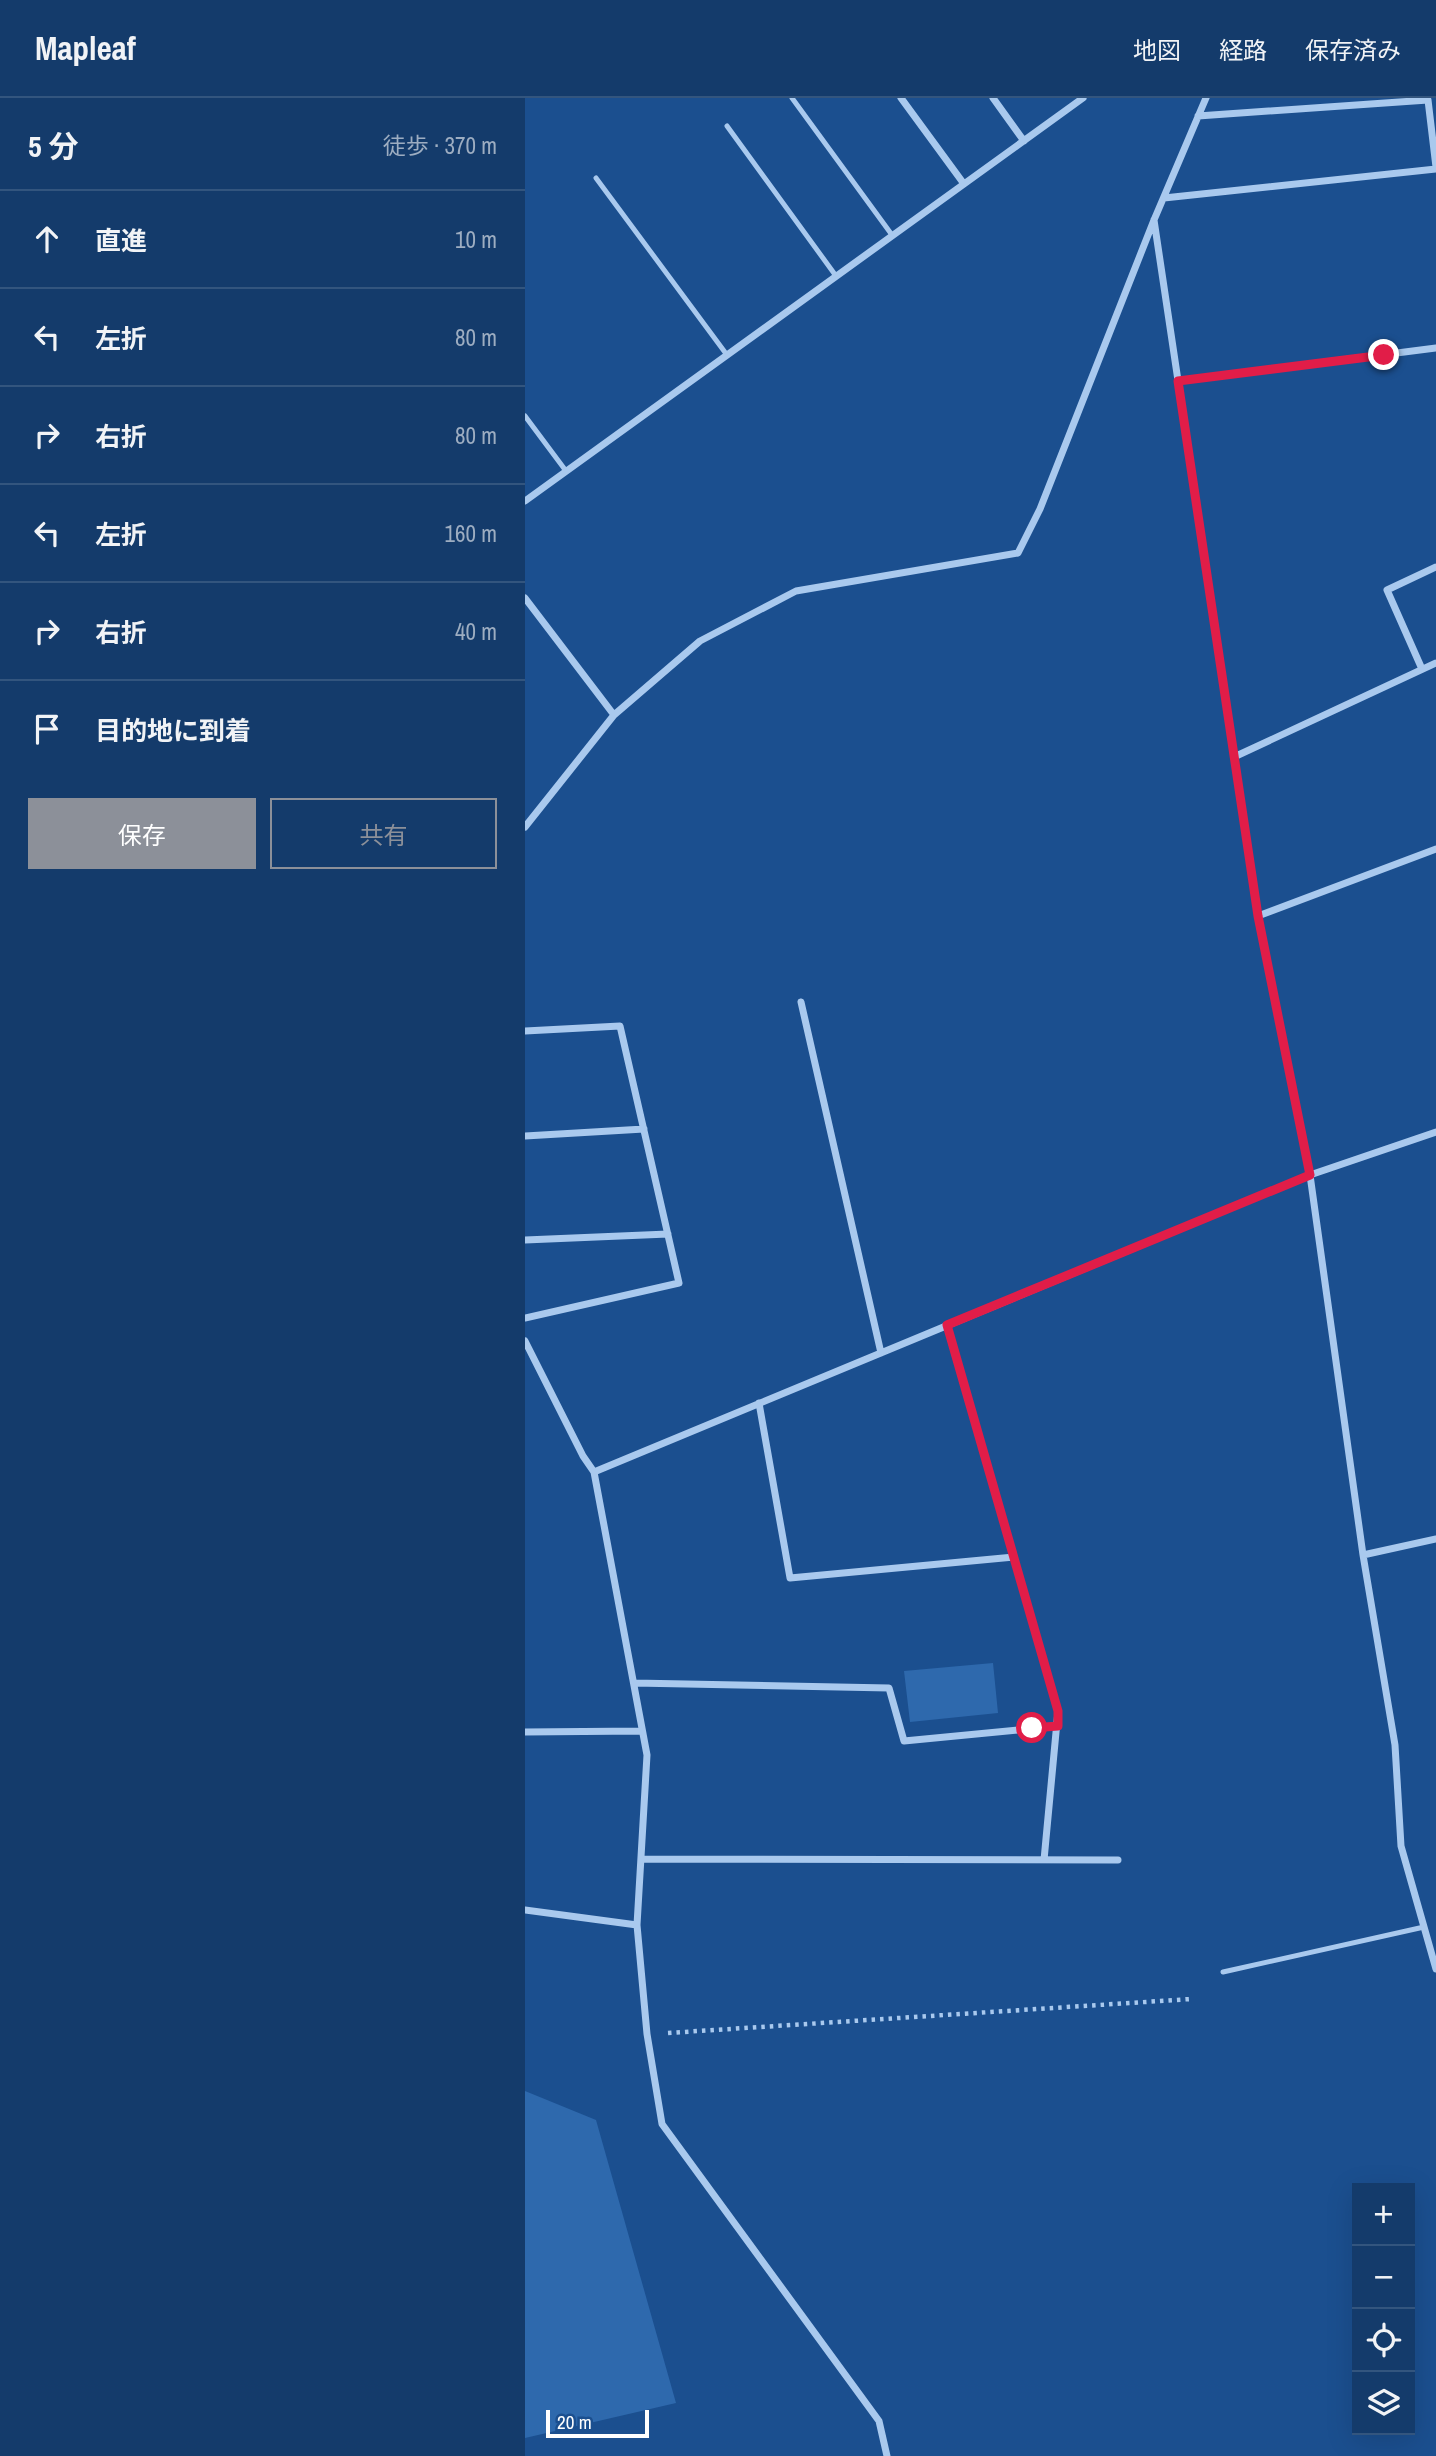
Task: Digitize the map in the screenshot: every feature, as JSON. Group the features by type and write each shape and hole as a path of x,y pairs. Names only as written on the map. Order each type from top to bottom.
{"street":[{"path":"901,98 964,184"},
{"path":"993,98 1024,141"},
{"path":"525,501 1083,98"},
{"path":"525,827 614,715 700,641 796,591 1018,553 1040,509 1154,220 1206,98"},
{"path":"1164,198 1436,168 1428,100 1198,116"},
{"path":"1154,220 1258,916 1310,1175 1363,1555 1395,1745 1401,1846 1436,1969"},
{"path":"1178,381 1436,348"},
{"path":"1422,669 1387,590 1436,567"},
{"path":"525,598 614,715"},
{"path":"1234,757 1436,663"},
{"path":"1258,916 1436,849"},
{"path":"801,1002 881,1353"},
{"path":"525,1031 620,1026 679,1283 525,1318"},
{"path":"525,1136 644,1129"},
{"path":"594,1472 1310,1175 1436,1132"},
{"path":"525,1240 668,1234"},
{"path":"947,1325 1058,1711 1044,1860"},
{"path":"525,1341 583,1456 594,1472 647,1755 637,1925 646,2034 662,2124 879,2421 887,2456"},
{"path":"759,1403 790,1578 1014,1557"},
{"path":"1363,1555 1436,1538"},
{"path":"633,1683 889,1688 904,1741 1058,1726"},
{"path":"525,1732 642,1731"},
{"path":"641,1859 1118,1860"},
{"path":"525,1910 637,1925"}],"lane":[{"path":"792,98 893,235"},
{"path":"727,126 837,276"},
{"path":"596,178 727,355"},
{"path":"525,416 566,471"},
{"path":"1223,1972 1424,1927"}],"path":[{"path":"646,2034 1191,1999"}],"shaded area":[{"path":"993,1663 998,1713 910,1722 904,1671"},
{"path":"525,2091 596,2120 676,2403 525,2438"}],"route":[{"path":"1032,1728 1058,1726 1058,1711 947,1325 1310,1175 1258,916 1178,381 1384,355"}]}
